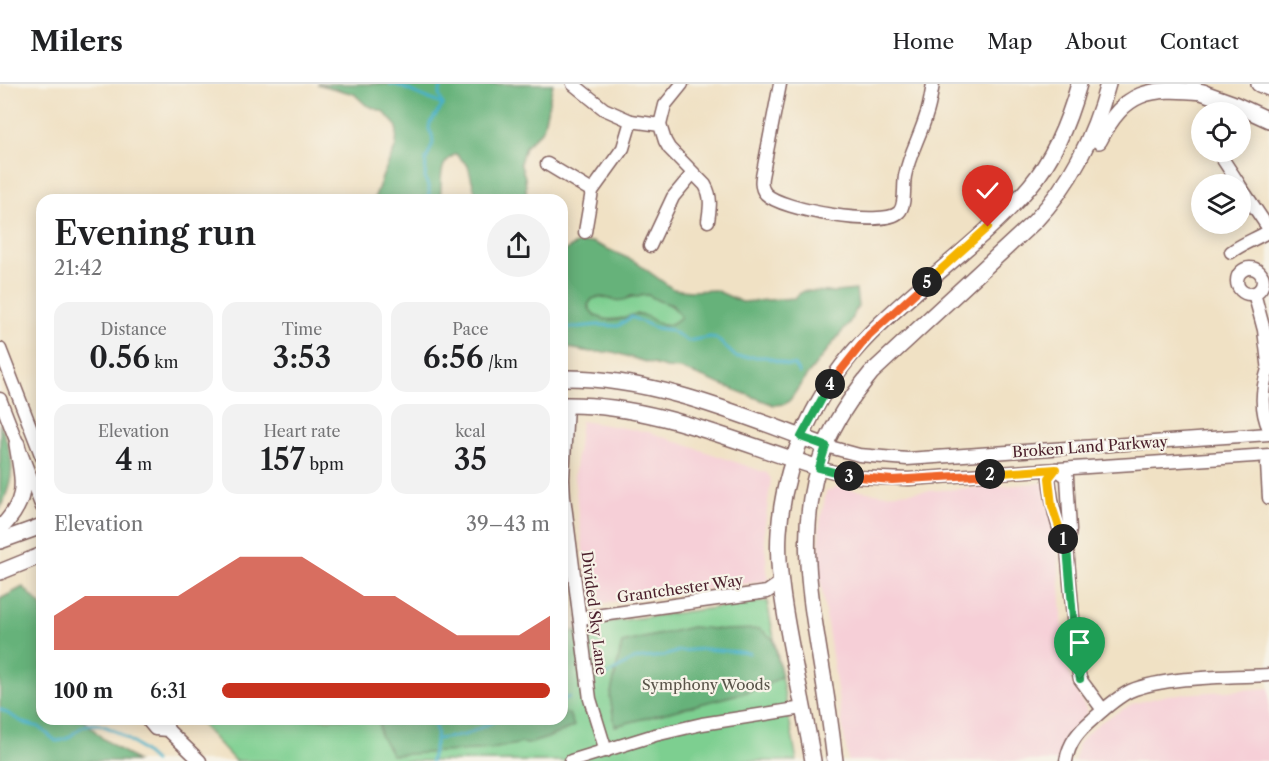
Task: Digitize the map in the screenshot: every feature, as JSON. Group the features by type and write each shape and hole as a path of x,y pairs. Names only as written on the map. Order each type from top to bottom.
{"main road":[{"path":"1072,84 1074,105"},
{"path":"813,761 780,583 778,544 781,507 801,437 831,382 869,335 988,227 1031,184 1050,158 1063,131 1074,105 1079,84"},
{"path":"1054,201 1073,173 1088,144 1100,114 1108,84"},
{"path":"1176,84 1203,92 1269,120"},
{"path":"1259,84 1269,88"},
{"path":"834,761 807,567 809,513 826,446 853,396 871,373 1035,221 1078,176 1106,126 1125,104 1155,90 1203,92"},
{"name":"Broken Land Parkway","path":"568,379 633,384 663,390 826,446"},
{"name":"Broken Land Parkway","path":"568,405 628,410 656,416 819,468"},
{"path":"0,530 16,511 23,485 17,444"},
{"path":"0,541 36,528"},
{"path":"0,572 36,557"},
{"path":"789,636 805,680 813,690 826,691"},
{"path":"803,708 810,708 816,712 834,761"}],"street":[{"path":"573,84 604,109 631,121 660,124"},
{"path":"682,84 665,105 660,124 669,148 705,185 708,191 710,203 708,222"},
{"path":"780,84 762,177 762,189 765,194 776,200 827,216 876,217 892,216 900,211 904,177 926,116 933,84"},
{"path":"585,232 592,191 623,148 631,121"},
{"path":"547,164 592,191"},
{"path":"650,246 673,197 693,173"},
{"path":"1231,252 1269,230 1251,202"},
{"path":"1254,293 1268,348 1269,370 1263,386 1265,420 1269,429"},
{"path":"0,349 36,442"},
{"path":"0,399 36,492"},
{"name":"Broken Land Parkway","path":"826,446 859,455 907,459 1269,434"},
{"name":"Broken Land Parkway","path":"819,468 854,477 892,480 1269,455"},
{"path":"1269,461 1267,464 1269,498"},
{"path":"1056,469 1067,477 1070,530 1067,548 1077,664 1080,679 1103,710"},
{"name":"Divided Sky Lane","path":"568,524 590,699 606,751"},
{"name":"Grantchester Way","path":"581,618 767,592 780,583"},
{"path":"1066,761 1073,739 1081,729 1103,710 1130,692 1158,683 1269,675"},
{"path":"571,761 655,735 702,724 803,708"},
{"path":"167,725 200,761"}],"shaded area":[{"path":"581,421 649,432 767,473 771,479 764,532 768,581 590,605 574,477"},
{"path":"1045,483 1046,497 1057,540 1065,660 1074,687 1087,710 1086,715 1065,738 1059,761 848,761 820,577 819,529 826,492 836,487 881,494"},
{"path":"1269,688 1269,761 1074,761 1079,743 1088,733 1099,723 1132,704 1167,695"}],"green space":[{"path":"317,84 553,84 543,129 525,147 520,163 525,177 527,194 476,194 468,166 456,154 445,163 443,168 440,194 376,194 396,146 397,127 384,112 366,105 354,94"},
{"path":"592,242 634,261 673,289 715,290 742,302 794,298 803,291 856,290 858,306 849,323 790,400 785,404 774,405 681,369 666,368 613,352 591,352 568,348 568,249 576,244","holes":["648,295 672,305 681,317 667,326 638,314 618,320 607,320 595,315 588,305 592,299 598,297 621,301 631,296"]},
{"path":"648,295 672,306 681,317 665,325 641,314 619,319 603,319 597,317 588,305 592,299 601,296 614,301"},
{"path":"0,423 12,466 9,486 0,509"},
{"path":"23,587 36,600 36,725 89,725 102,738 137,761 0,761 0,599"},
{"name":"Symphony Woods","path":"767,601 797,761 235,761 202,725 568,725 568,633 593,624"},
{"path":"692,627 726,630 760,629 773,639 782,676 762,688 615,726 610,697 622,643"},
{"path":"568,714 574,726 528,744 522,743 492,749 392,755 380,735 379,725 568,725"}],"waterway":[{"path":"390,84 443,105"},
{"path":"429,194 425,179 426,160 433,143 429,129 430,123 443,105 439,95 442,84"},
{"path":"568,328 618,326 631,317 656,328 670,330 688,341 716,338 736,357 766,357 787,365 794,365 799,373"},
{"path":"605,676 634,659 664,656 679,651 705,649 750,653"},
{"path":"0,709 24,723 39,727 56,741 69,737 88,725"},
{"path":"101,725 121,735 154,761"},
{"path":"431,761 437,734 434,725"},
{"path":"438,739 465,735 486,725"}],"route":[{"path":"988,227 869,335 831,382 801,437 826,446 819,468 854,477 892,480 1056,469 1049,478 1052,506 1059,531 1067,548 1080,679"}]}
